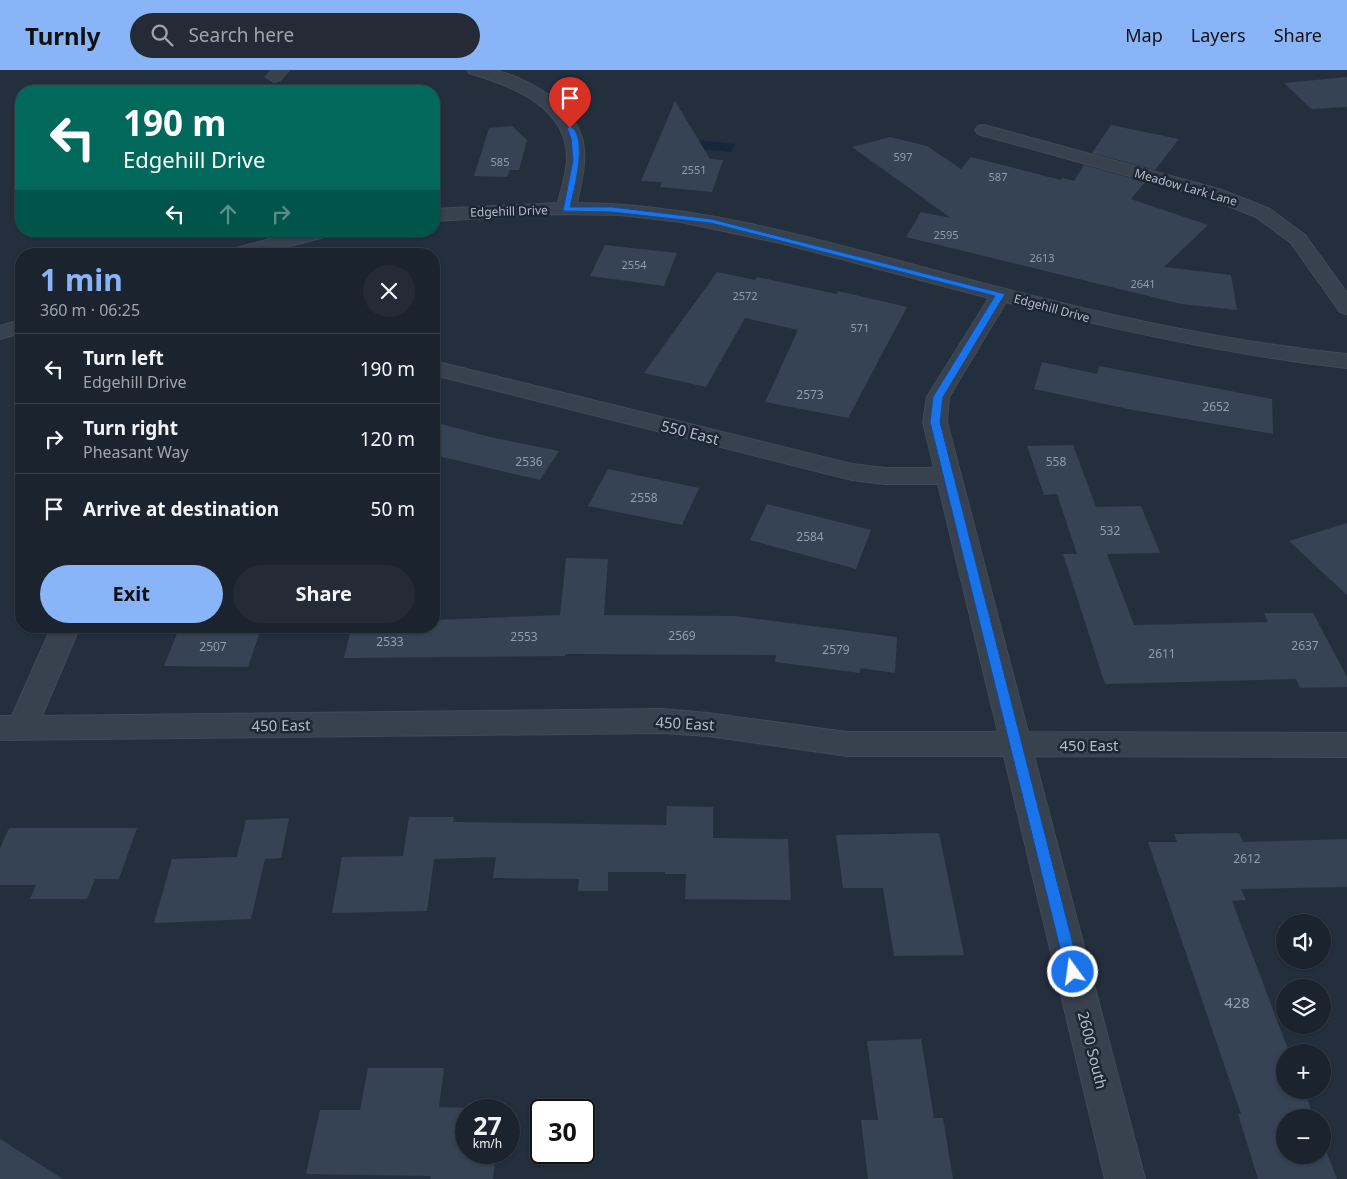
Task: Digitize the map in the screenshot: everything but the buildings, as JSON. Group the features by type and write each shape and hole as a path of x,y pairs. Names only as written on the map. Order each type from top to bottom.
{"street":[{"path":"475,70 511,82 536,95 556,110 568,124 574,138 576,160 566,209"},
{"name":"Meadow Lark Lane","path":"984,130 1214,194 1263,213 1298,239 1347,308"},
{"name":"Edgehill Drive","path":"440,215 566,209 620,210 711,221 1112,324 1198,342 1264,352 1347,361"},
{"path":"255,248 296,237"},
{"name":"2600 South","path":"1000,294 938,397 935,422 1125,1179"},
{"path":"0,333 15,328"},
{"name":"550 East","path":"440,369 852,472 886,476 949,476"},
{"name":"450 East","path":"62,633 11,728 693,722 807,740 847,744 1017,746 1347,745"}],"water":[{"path":"695,140 735,144 731,152 691,148"}],"route":[{"path":"570,128 574,138 576,160 566,209 612,209 711,221 753,230 1000,294 944,385 935,409 935,422 1073,972"}]}
